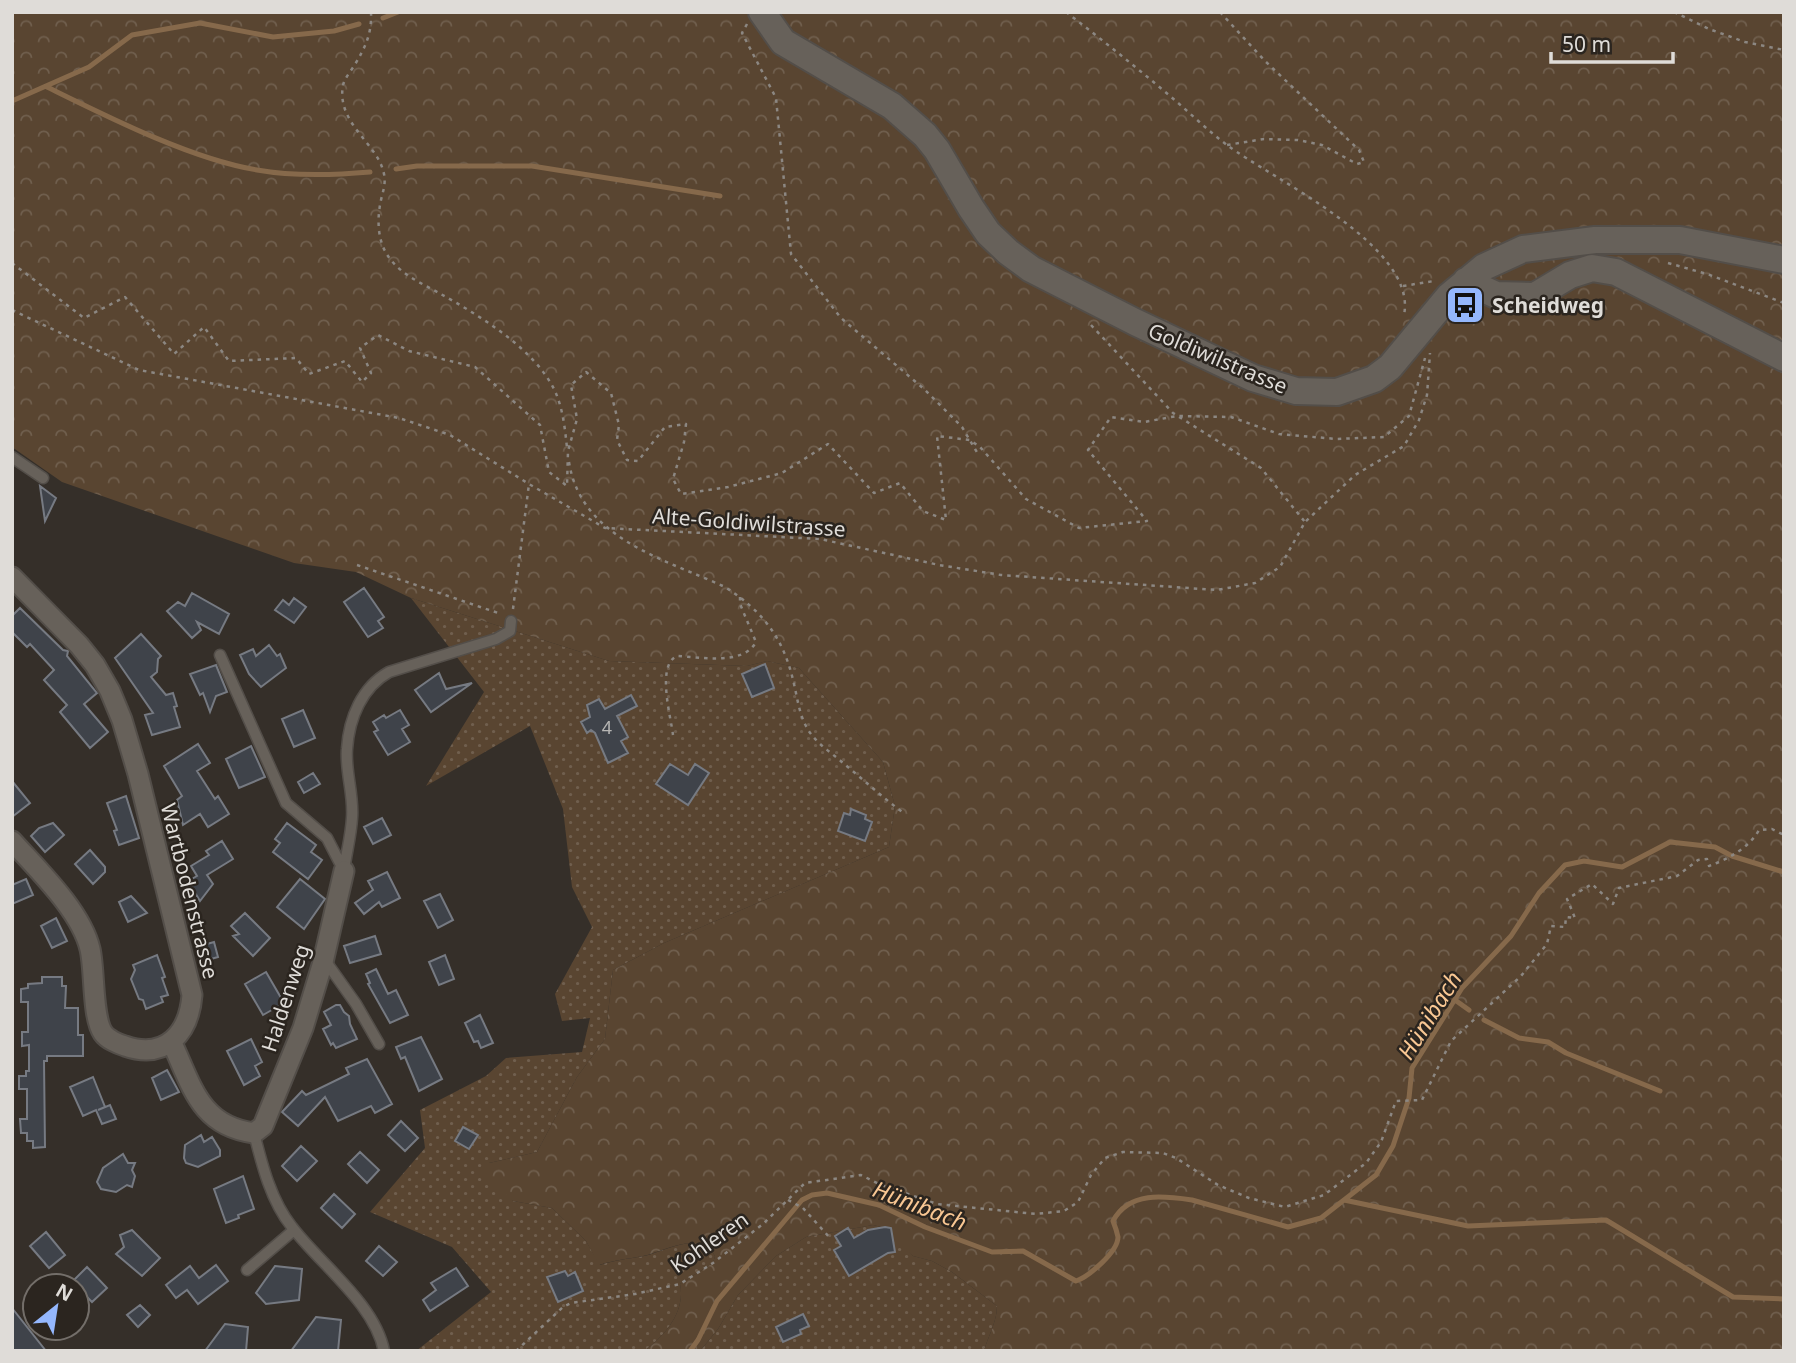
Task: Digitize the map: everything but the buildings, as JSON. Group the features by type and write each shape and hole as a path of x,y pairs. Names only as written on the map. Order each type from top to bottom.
{"street":[{"name":"Goldiwilstrasse","path":"755,17 783,42 892,106 925,135 988,233 1031,269 1110,310 1253,377 1296,391 1337,392 1374,379 1390,367 1440,305 1466,281 1484,267 1523,249 1595,240 1680,240 1784,260"},
{"path":"1466,281 1496,295 1535,296 1570,275 1592,268 1616,272 1784,358"},
{"name":"Wartbodenstrasse","path":"12,577 70,635 95,665 122,720 138,774 192,995 191,1011 172,1042"},
{"path":"12,841 40,873 80,927 90,947 96,988 96,1014 103,1034 118,1044 134,1049 151,1050 172,1042 206,1111 222,1124 238,1131 254,1133"},
{"name":"Haldenweg","path":"254,1133 263,1126 303,1028 323,962 344,871"}],"lane":[{"path":"12,457 43,478"},
{"name":"Haldenweg","path":"344,871 352,817 347,750 354,713 363,695 389,672 496,639 510,631 512,621"},
{"path":"220,655 286,803 327,838 344,871"},
{"path":"323,962 329,966 356,1004 379,1044"},
{"path":"254,1133 262,1166 274,1196 294,1230 367,1314 382,1340 384,1351"},
{"path":"247,1269 294,1230"}],"path":[{"path":"371,12 372,28 366,47 344,82 343,102 349,119 384,171 385,186 379,220 380,241 388,257 402,272 480,316 540,368 555,391 563,416 575,486 587,508 605,527 626,542 725,587 765,619 782,643 801,715 811,735 873,791 905,814"},
{"path":"1066,12 1129,61 1227,145 1345,222 1368,242 1403,285"},
{"path":"1220,12 1265,61 1359,150 1364,162 1357,164 1322,145 1298,140 1264,139 1227,145"},
{"path":"1674,12 1745,42 1784,50"},
{"path":"755,17 742,33 776,98 791,254 841,318 924,389 962,427 978,454"},
{"path":"12,263 84,318 125,297 173,354 204,327 229,361 296,358 309,374 345,362 362,383 372,373 360,348 378,335 408,351 475,367 540,425 549,472 567,485 568,451 577,419 572,385 586,372 611,393 619,425 617,440 627,460 638,461 665,427 686,424 684,442 673,479 681,494 782,473 828,444 874,493 900,483 923,511 946,520 937,436 970,440 980,447 1026,499 1079,528 1147,521 1088,450 1111,416 1144,422 1177,416 1231,417 1279,434 1337,439 1384,438 1409,416 1428,345"},
{"path":"1669,263 1784,303"},
{"name":"Alte-Goldiwilstrasse","path":"12,310 139,370 399,418 450,435 528,484 605,527 820,539 939,565 1001,575 1217,590 1255,583 1280,566 1306,522 1355,475 1404,446 1419,420 1427,395 1427,365 1430,353"},
{"path":"1091,325 1177,416 1261,468 1306,522"},
{"path":"357,565 482,606 512,621 528,484"},
{"path":"673,735 666,668 671,659 677,656 741,656 752,649 756,642 740,604 740,597"},
{"name":"Kohleren","path":"516,1351 563,1307 571,1303 671,1287 688,1280 763,1224 790,1201 805,1183 861,1175 937,1204 1036,1214 1064,1211 1078,1202 1091,1175 1105,1158 1123,1152 1163,1153 1176,1158 1218,1185 1250,1198 1285,1206 1324,1195 1366,1163 1381,1142 1396,1101 1422,1100 1451,1041 1521,976 1546,944 1552,926 1565,927 1566,917 1575,918 1567,899 1592,884 1613,904 1619,888 1677,876 1698,860 1707,859 1709,866 1723,861 1753,841 1759,830 1772,829 1784,835"},
{"path":"790,1201 803,1209 830,1238"}],"green space":[{"path":"12,12 1784,12 1784,1351 984,1351 997,1306 952,1272 932,1261 913,1256 886,1228 873,1225 806,1237 776,1256 738,1295 718,1329 700,1351 644,1351 666,1330 677,1313 680,1284 713,1263 715,1256 708,1248 700,1244 681,1244 643,1256 599,1265 586,1241 552,1208 513,1201 481,1172 489,1163 537,1152 577,1077 605,1039 613,970 664,943 889,847 895,806 883,762 799,668 767,661 747,666 609,661 411,598 356,572 294,563 62,482 12,447"},
{"path":"411,598 609,661 747,666 767,661 799,668 883,762 895,806 889,847 664,943 613,970 605,1039 577,1077 537,1152 489,1163 513,1201 552,1208 586,1241 600,1265 691,1243 708,1248 715,1256 713,1263 680,1284 677,1313 666,1330 644,1351 416,1351 491,1292 452,1247 370,1212 425,1148 420,1110 486,1076 506,1058 582,1052 590,1018 562,1021 555,994 592,927 572,887 563,809 530,726 426,786 484,692"},
{"path":"873,1225 886,1228 913,1256 932,1261 952,1272 997,1306 984,1351 700,1351 718,1329 738,1295 776,1256 806,1237"}],"waterway":[{"path":"383,18 398,12"},
{"path":"12,101 89,67 132,35 200,23 273,37 334,31 359,24"},
{"path":"47,87 150,136 232,165 299,174 370,172"},
{"path":"396,169 417,166 532,166 720,196"},
{"name":"Hünibach","path":"690,1351 717,1301 802,1200 812,1195 827,1193 879,1205 925,1227 992,1252 1023,1251 1076,1281 1095,1269 1113,1250 1118,1237 1113,1221 1128,1204 1138,1200 1159,1197 1192,1200 1288,1227 1321,1218 1376,1175 1393,1146 1409,1098 1412,1068 1462,988 1511,936 1539,893 1565,865 1584,861 1622,867 1670,842 1715,847 1732,856 1784,872"},
{"path":"1455,1000 1469,1010"},
{"path":"1484,1020 1519,1038 1548,1042 1566,1053 1660,1091"},
{"path":"1344,1200 1468,1226 1606,1220 1733,1297 1784,1299"}],"place":[{"name":"Scheidweg","path":"1465,305"}]}
